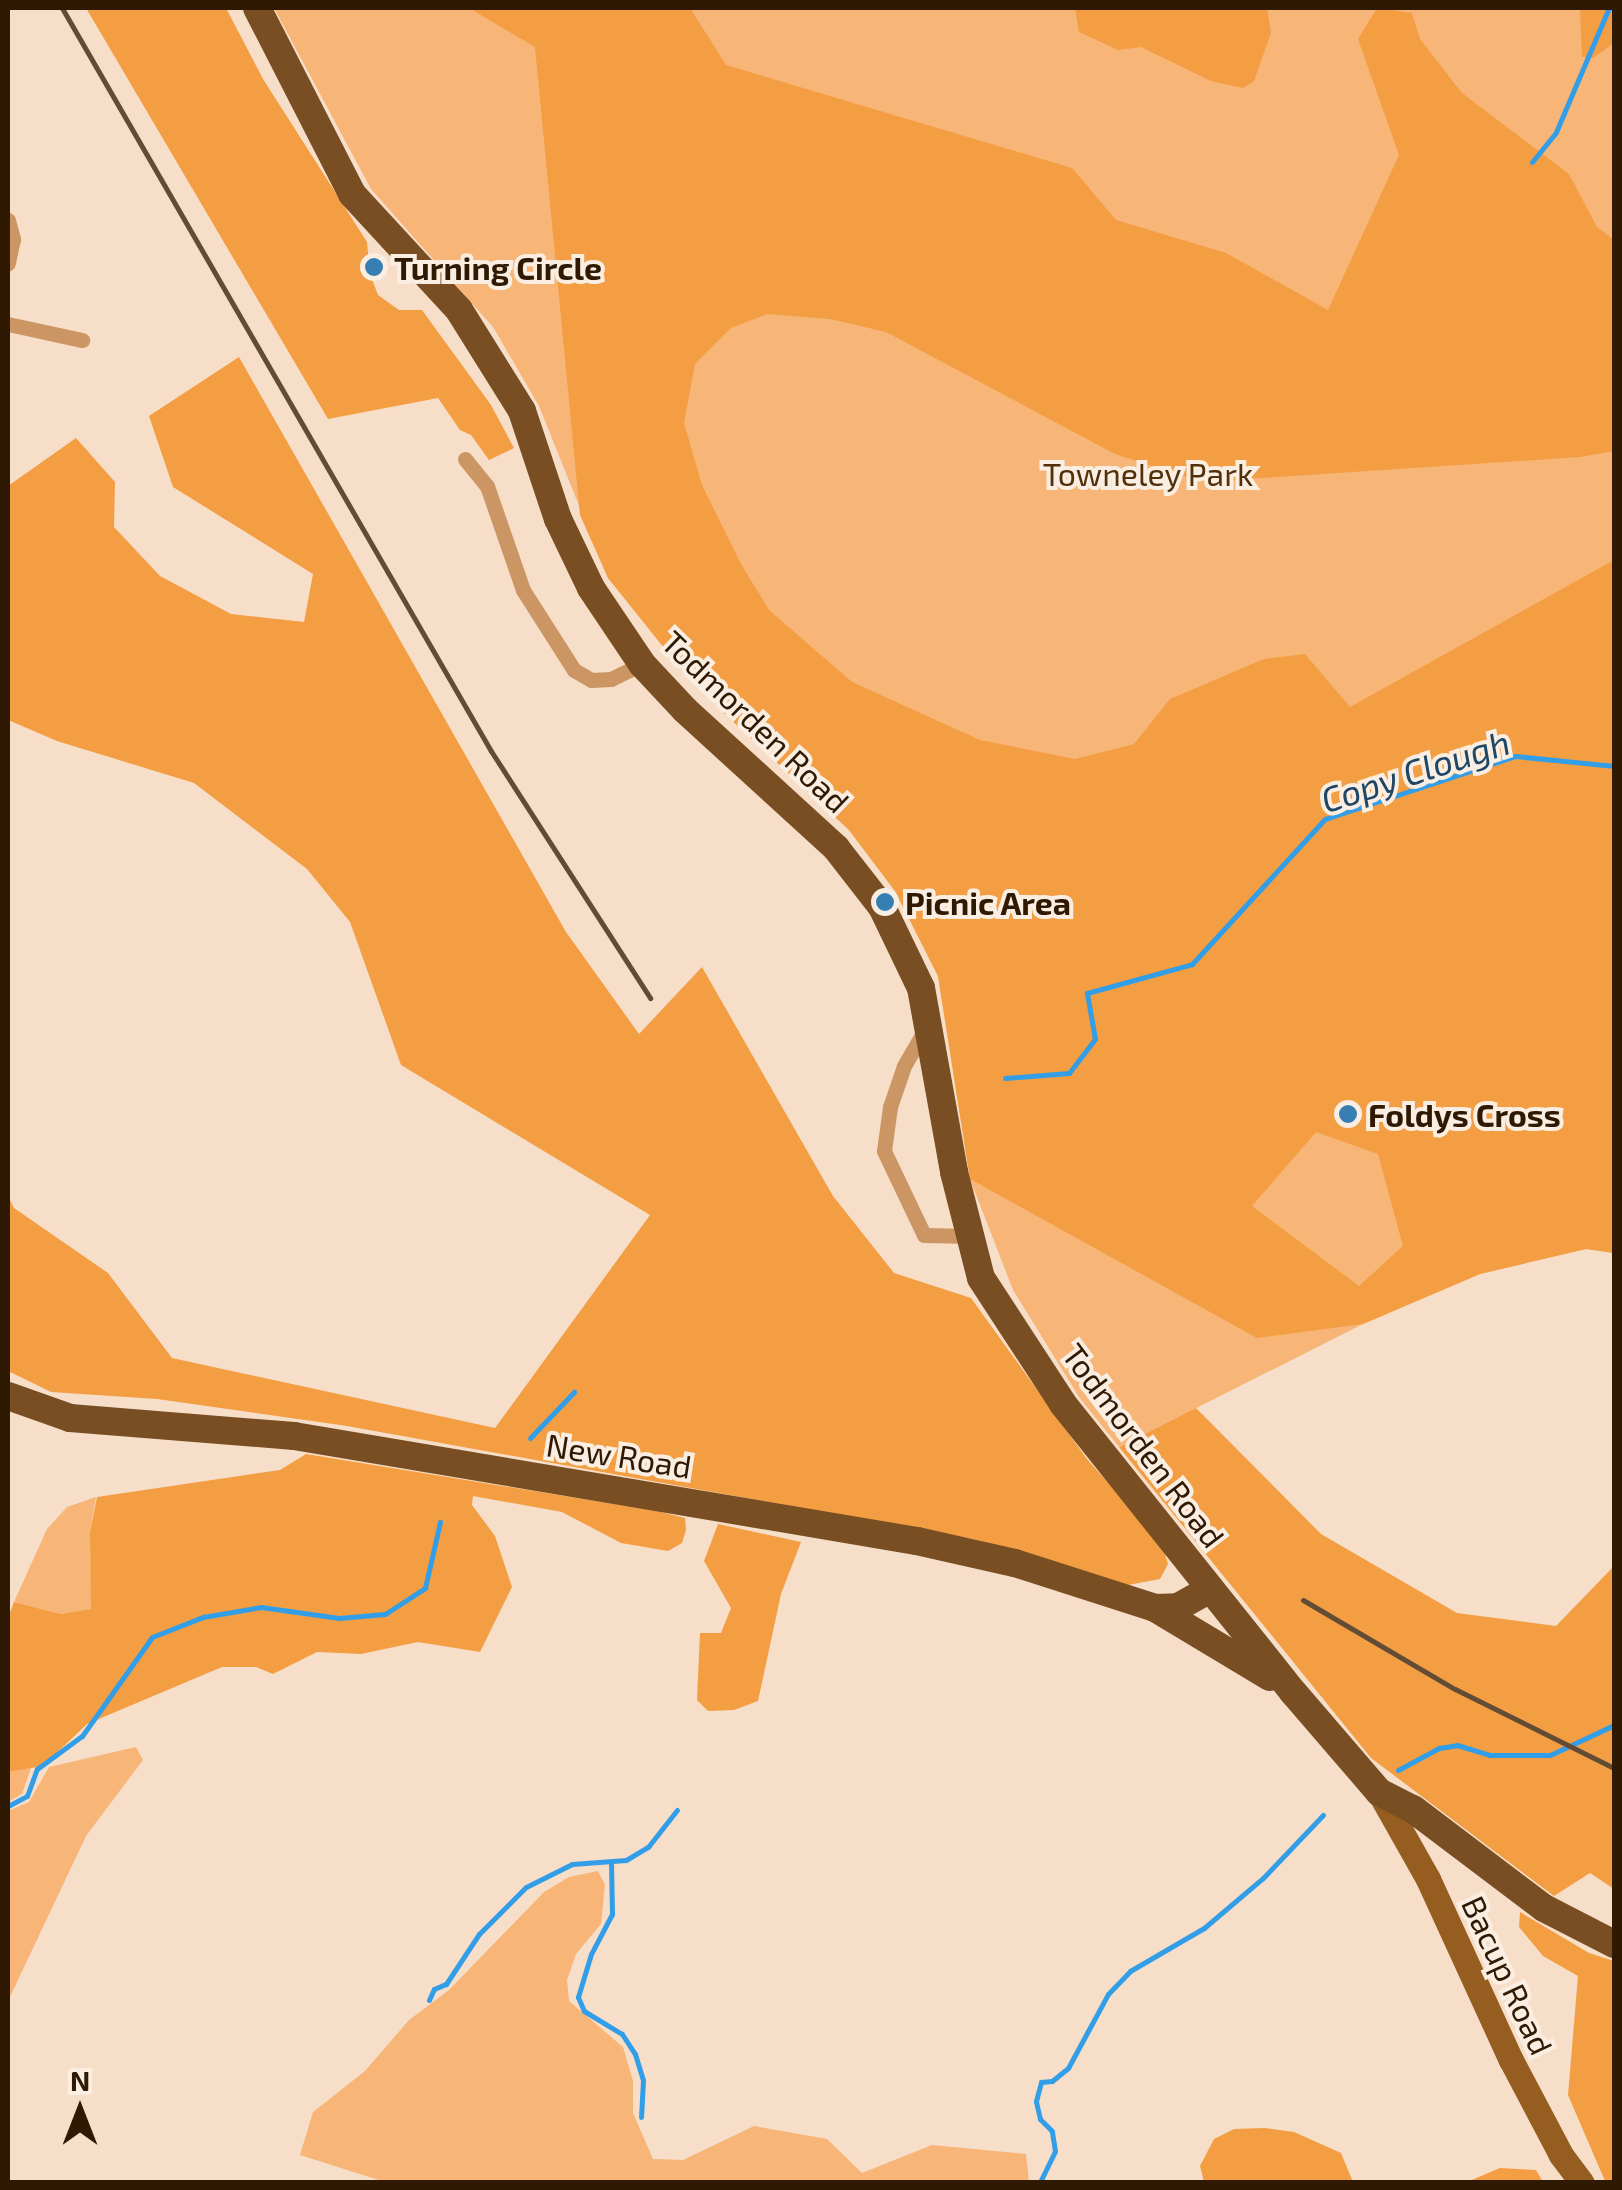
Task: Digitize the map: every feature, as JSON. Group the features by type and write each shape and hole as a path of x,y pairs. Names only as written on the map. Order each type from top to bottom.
{"highway":[{"name":"Todmorden Road","path":"257,8 352,194 458,310 522,412 558,519 582,570 642,664 685,710 836,848 882,907 922,988 981,1278 1063,1404 1293,1692 1380,1792 1413,1808 1509,1886 1614,1944"},
{"name":"New Road","path":"8,1396 70,1418 294,1436 917,1541 1015,1563 1154,1608 1293,1692"},
{"path":"1154,1608 1178,1607 1210,1589"}],"main road":[{"name":"Bacup Road","path":"1380,1792 1428,1879 1511,2060 1561,2156 1581,2182"}],"street":[{"path":"8,220 13,239 8,263"},
{"path":"8,324 82,340"},
{"path":"464,459 487,486 523,590 574,670 591,680 612,678 642,664"},
{"path":"928,1024 904,1066 890,1107 884,1151 924,1235 970,1236"}],"green space":[{"name":"Towneley Park","path":"274,8 1614,8 1614,1253 1586,1249 1480,1274 1363,1324 1119,1447 1079,1397 1013,1290 970,1179 938,976 895,891 849,830 723,712 608,578 539,406 493,327 371,189"},
{"path":"96,1497 90,1532 92,1609 61,1614 14,1602 47,1529 67,1507"},
{"path":"136,1747 143,1760 86,1836 9,1999 8,1811 29,1802 49,1767"},
{"path":"31,1768 22,1794 8,1802 8,1772"},
{"path":"598,1871 605,1885 601,1924 576,1954 567,1980 569,2001 623,2047 633,2081 633,2113 653,2159 683,2160 754,2126 827,2139 862,2173 932,2145 1026,2154 1029,2182 385,2182 300,2155 313,2112 365,2071 409,2020 449,1990 544,1892 569,1877"}],"shaded area":[{"path":"86,8 226,8 263,79 367,242 370,274 378,295 399,310 422,310 491,405 514,448 489,460 471,435 460,430 438,398 328,419"},
{"name":"Towneley Park","path":"469,8 690,8 726,65 1072,168 1116,220 1226,253 1328,310 1399,155 1358,39 1377,8 1412,13 1420,39 1462,93 1569,174 1597,227 1614,240 1614,451 1580,457 1202,482 1115,454 886,332 830,319 767,314 731,328 695,364 684,423 702,485 769,610 852,682 980,740 1075,759 1134,744 1170,699 1264,659 1305,654 1350,707 1614,560 1614,1253 1586,1249 1480,1274 1363,1324 1257,1338 970,1179 938,976 895,891 849,830 723,712 660,643 608,578 580,515 535,47","holes":["1316,1132 1378,1154 1403,1246 1359,1286 1252,1206"]},
{"path":"1075,8 1267,8 1271,33 1254,81 1243,88 1211,81 1141,47 1118,50 1079,32"},
{"path":"1580,8 1612,8 1614,12 1614,43 1593,58 1582,57"},
{"path":"239,357 566,932 639,1034 702,967 833,1196 894,1273 971,1298 1087,1459 1162,1544 1168,1564 1160,1579 1128,1585 973,1539 347,1426 157,1399 51,1392 8,1371 8,1196 14,1208 108,1273 172,1358 495,1428 650,1215 401,1065 350,922 307,869 194,783 57,741 8,720 8,486 76,438 115,482 114,527 160,576 231,614 304,622 313,574 173,487 149,416"},
{"path":"1196,1408 1321,1534 1457,1613 1556,1626 1614,1566 1614,1889 1590,1873 1554,1896 1371,1758 1119,1447"},
{"path":"306,1454 657,1511 685,1518 686,1530 682,1543 668,1551 621,1543 562,1512 473,1496 472,1505 495,1536 512,1587 480,1652 418,1642 361,1654 317,1652 273,1674 256,1667 222,1667 87,1724 43,1766 8,1772 8,1618 14,1602 61,1614 91,1609 90,1532 97,1497 280,1470"},
{"path":"718,1524 801,1542 781,1594 758,1701 734,1710 708,1711 697,1700 700,1633 721,1633 731,1608 704,1561"},
{"path":"1520,1912 1589,1953 1614,1961 1614,2182 1605,2181 1568,2095 1578,1976 1543,1956 1519,1927"},
{"path":"1234,2129 1294,2132 1341,2153 1353,2182 1204,2182 1200,2166 1214,2139"},
{"path":"1500,2168 1536,2170 1543,2182 1467,2182"}],"waterway":[{"path":"1532,162 1556,132 1609,8"},
{"name":"Copy Clough","path":"1005,1078 1069,1073 1095,1039 1087,993 1192,964 1325,819 1515,756 1614,766"},
{"name":"Copy Clough","path":"530,1438 574,1392"},
{"name":"Copy Clough","path":"8,1806 27,1796 37,1769 82,1736 152,1637 203,1617 261,1607 339,1618 385,1614 425,1588 440,1522"},
{"path":"1398,1770 1439,1748 1457,1745 1489,1755 1550,1755 1614,1725"},
{"path":"429,2000 434,1989 446,1984 479,1934 526,1887 572,1864 626,1860 648,1847 677,1810"},
{"path":"1040,2182 1055,2151 1052,2131 1040,2119 1036,2101 1041,2082 1052,2081 1068,2068 1108,1994 1130,1971 1204,1928 1263,1878 1323,1815"},
{"path":"611,1862 612,1914 591,1954 578,1997 584,2011 622,2034 635,2054 643,2080 641,2117"}],"railway":[{"path":"62,8 491,751 650,998"},
{"path":"1303,1600 1455,1689 1614,1768"}],"place":[{"name":"Turning Circle","path":"374,267"},
{"name":"Picnic Area","path":"885,902"},
{"name":"Foldys Cross","path":"1348,1114"}]}
